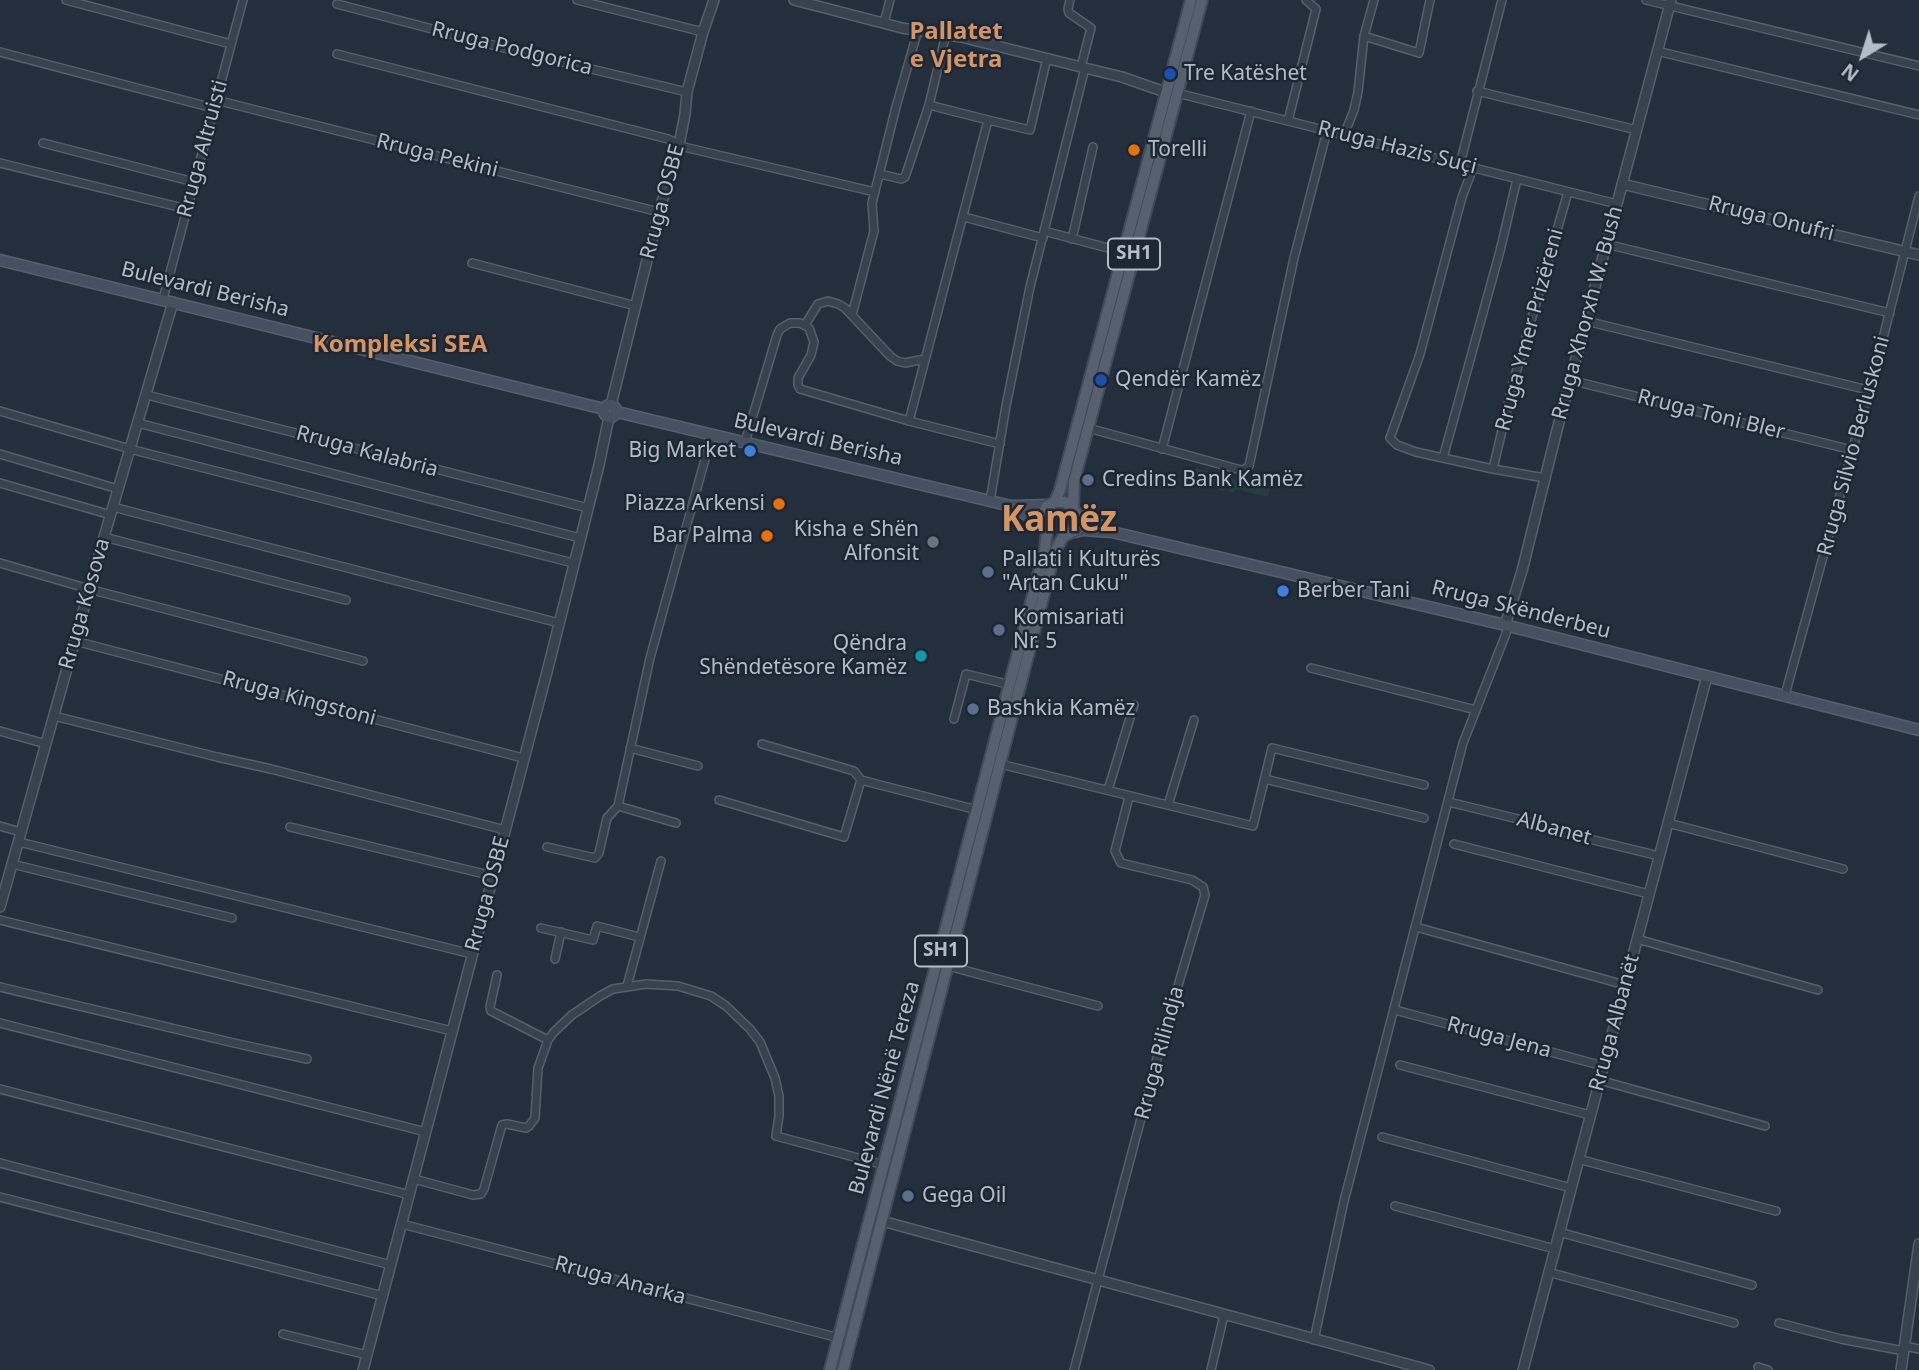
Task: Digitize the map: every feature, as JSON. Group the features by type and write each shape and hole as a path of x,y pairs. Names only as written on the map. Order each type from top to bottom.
{"main road":[{"name":"Bulevardi Nënë Tereza","path":"830,1370 977,810 995,763 1055,551 1076,526 1074,481 1171,93 1191,0"},
{"name":"Bulevardi Nënë Tereza","path":"843,1370 948,966 1011,685 1045,549 1042,514 1060,490 1123,252 1202,0"},
{"name":"Bulevardi Berisha","path":"0,260 610,411 990,500 1011,506 1045,528"},
{"path":"1051,504 1065,502 1075,510"},
{"name":"Bulevardi Berisha","path":"1011,506 1051,504"},
{"name":"Rruga Skënderbeu","path":"1075,510 1112,532"},
{"path":"1045,528 1052,535 1066,535"},
{"name":"Rruga Skënderbeu","path":"1066,535 1083,530 1112,532 1507,626 1919,730"}],"street":[{"path":"66,0 231,44"},
{"name":"Rruga Altruisti","path":"168,300 187,209 243,0"},
{"path":"576,0 703,32"},
{"name":"Rruga OSBE","path":"363,1370 559,623 659,212 679,145 687,92 713,0"},
{"path":"794,0 884,23 946,34 1047,58 1171,93"},
{"path":"884,23 890,0"},
{"path":"990,500 1017,348 1091,28 1069,13 1070,0"},
{"path":"1288,121 1316,9 1306,0"},
{"path":"1344,135 1358,92 1364,36 1374,0"},
{"path":"1364,36 1419,53 1430,0"},
{"path":"1460,164 1502,0"},
{"path":"1646,0 1670,3 1919,66"},
{"name":"Rruga Xhorxh W. Bush","path":"1507,626 1670,3"},
{"name":"Rruga Podgorica","path":"337,4 687,92"},
{"path":"852,315 874,231 872,203 918,30"},
{"path":"880,174 901,179 905,177 929,105 946,34"},
{"path":"1657,51 1919,115"},
{"name":"Rruga Pekini","path":"0,52 659,212"},
{"path":"337,54 668,139 679,145 875,192"},
{"path":"929,105 1030,130 1047,58"},
{"path":"1477,91 1637,130"},
{"name":"Rruga Hazis Suçi","path":"1171,93 1617,204"},
{"path":"1162,449 1251,111"},
{"path":"909,421 988,120"},
{"path":"1088,428 1241,470 1249,466 1294,258 1327,131"},
{"path":"43,143 194,182"},
{"path":"1072,239 1093,147"},
{"path":"0,163 187,209"},
{"path":"1473,167 1462,197 1420,354 1390,439 1396,445 1443,458 1545,478"},
{"path":"1443,458 1500,251 1517,178"},
{"name":"Rruga Onufri","path":"1622,184 1919,255"},
{"name":"Rruga Ymer Prizëreni","path":"1493,469 1513,383 1568,192"},
{"name":"Rruga Silvio Berluskoni","path":"1786,695 1890,313 1919,196"},
{"path":"964,217 1123,252"},
{"path":"1606,244 1890,313"},
{"path":"472,263 636,306"},
{"name":"Rruga Kosova","path":"0,907 2,891 20,837 89,589 147,395 168,300"},
{"path":"805,325 822,302 828,301 838,304 852,315 897,361 905,363 925,359"},
{"path":"1586,321 1868,390"},
{"path":"745,442 777,335 784,326 795,323 805,325 814,342 811,355 798,378 800,389 1000,444"},
{"name":"Rruga Toni Bler","path":"1570,380 1852,450"},
{"name":"Rruga Kalabria","path":"147,395 588,509"},
{"path":"0,411 130,449 573,564"},
{"path":"138,423 580,538"},
{"path":"547,847 595,858 600,853 607,818 618,806 650,659 712,434"},
{"path":"0,454 118,489"},
{"path":"0,483 559,623"},
{"path":"104,537 346,600"},
{"path":"0,564 363,661"},
{"path":"1314,1340 1344,1201 1463,743 1507,626"},
{"name":"Rruga Kingstoni","path":"75,641 523,758"},
{"path":"1311,668 1476,710"},
{"path":"954,719 967,674 1011,685"},
{"name":"Rruga Albanët","path":"1523,1370 1707,676"},
{"path":"1108,790 1134,705"},
{"path":"54,716 505,830"},
{"path":"1168,805 1194,720"},
{"path":"0,731 47,744"},
{"path":"762,744 854,771 862,780 977,810"},
{"path":"630,748 698,766"},
{"path":"995,763 1253,826 1271,751 1275,748 1424,785"},
{"path":"1265,779 1424,818"},
{"path":"719,800 844,837 862,780"},
{"name":"Rruga Rilindja","path":"1074,1370 1163,1036 1205,895 1203,887 1192,880 1121,863 1115,851 1129,797"},
{"name":"Albanet","path":"1449,802 1659,856"},
{"path":"618,806 677,823"},
{"path":"1668,822 1843,869"},
{"path":"0,826 20,837 472,954"},
{"path":"290,827 493,876"},
{"path":"1454,844 1649,894"},
{"path":"627,986 661,861"},
{"path":"12,864 232,918"},
{"path":"0,920 452,1031"},
{"path":"541,928 593,940 597,926 639,937"},
{"path":"1416,927 1625,985"},
{"path":"555,959 561,932"},
{"path":"1637,939 1818,990"},
{"path":"948,966 1098,1006"},
{"path":"496,975 490,1007 492,1011 548,1040"},
{"path":"414,1179 473,1195 481,1194 502,1125 526,1128 535,1118 538,1068 548,1040 572,1015 613,989 646,984 678,986 711,996 750,1029 760,1042 775,1078 779,1096 776,1136 884,1165"},
{"path":"0,987 307,1059"},
{"name":"Rruga Jena","path":"1395,1010 1603,1066"},
{"path":"0,1023 426,1132"},
{"path":"1400,1065 1590,1115"},
{"path":"1599,1080 1765,1126"},
{"path":"0,1088 410,1195"},
{"path":"1381,1137 1571,1188"},
{"path":"1578,1159 1776,1212"},
{"path":"0,1163 391,1265"},
{"path":"0,1197 383,1296"},
{"path":"1395,1206 1555,1249"},
{"path":"882,1221 1429,1370"},
{"name":"Rruga Anarka","path":"402,1224 839,1338"},
{"path":"1559,1232 1752,1285"},
{"path":"1901,1370 1919,1244"},
{"path":"1548,1272 1734,1323"},
{"path":"1211,1370 1224,1315"},
{"path":"1779,1323 1841,1339 1919,1349"},
{"path":"284,1334 368,1355"},
{"path":"1758,1367 1768,1370"}],"green space":[{"path":"1196,468 1227,476 1224,491 1218,490 1219,485 1193,478"},
{"path":"1232,480 1270,489 1268,497 1236,489 1234,493 1229,492"}],"place":[{"name":"Tre Katëshet","path":"1170,74"},
{"name":"Torelli","path":"1134,150"},
{"name":"Qendër Kamëz","path":"1101,380"},
{"name":"Big Market","path":"750,451"},
{"name":"Credins Bank Kamëz","path":"1088,480"},
{"name":"Piazza Arkensi","path":"779,504"},
{"name":"Bar Palma","path":"767,536"},
{"name":"Kisha e Shën Alfonsit","path":"933,542"},
{"name":"Pallati i Kulturës \"Artan Cuku\"","path":"988,572"},
{"name":"Berber Tani","path":"1283,591"},
{"name":"Komisariati Nr. 5","path":"999,630"},
{"name":"Qëndra Shëndetësore Kamëz","path":"921,656"},
{"name":"Bashkia Kamëz","path":"973,709"},
{"name":"Gega Oil","path":"908,1196"}],"district":[{"name":"Pallatet e Vjetra","path":"956,46"},
{"name":"Kompleksi SEA","path":"400,345"},
{"name":"Kamëz","path":"1059,521"}]}
